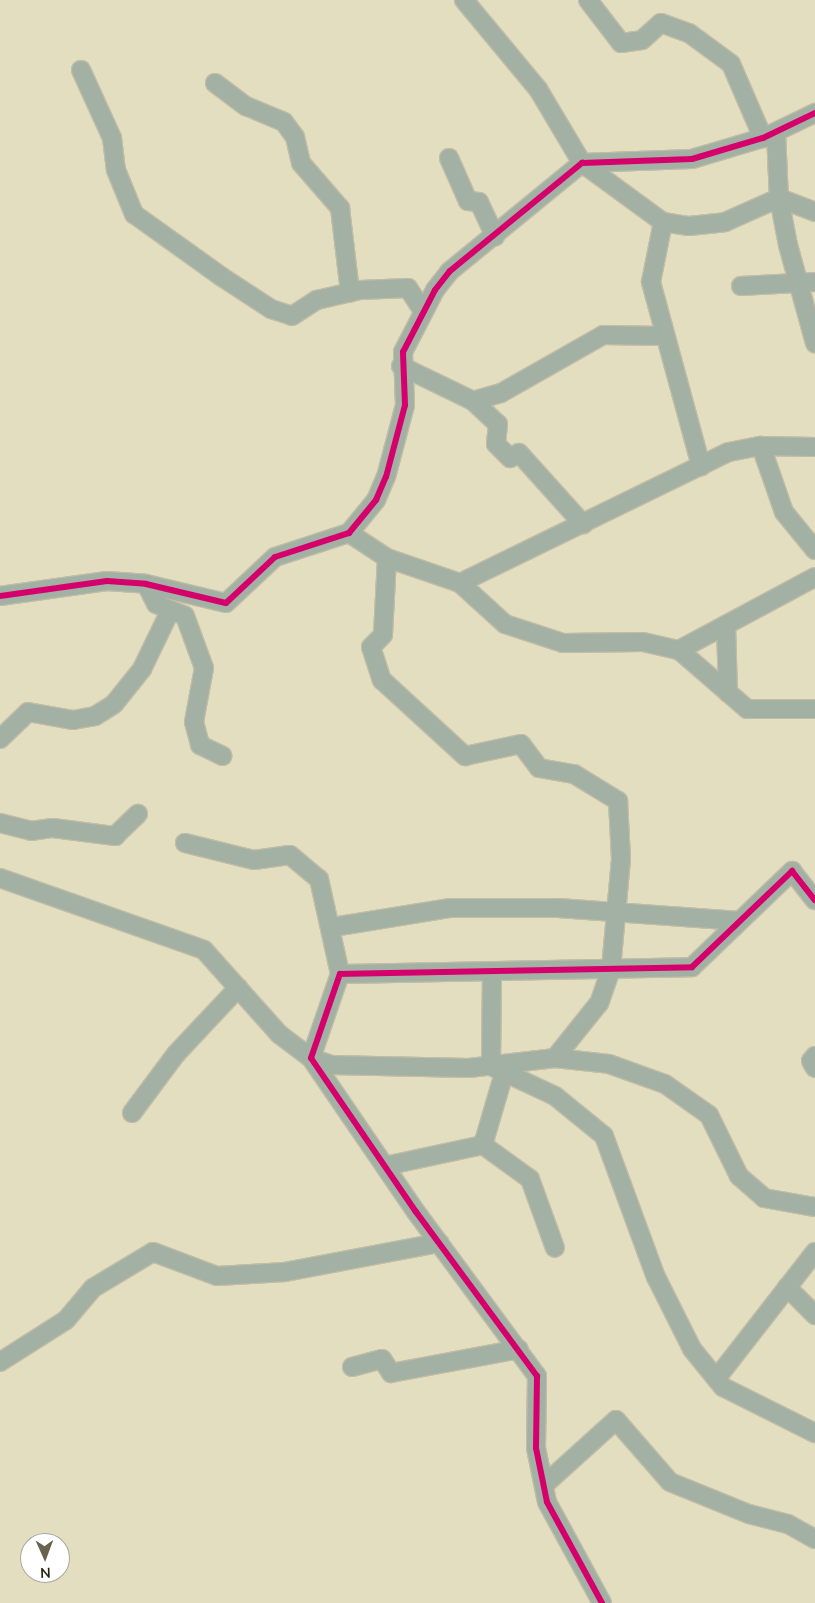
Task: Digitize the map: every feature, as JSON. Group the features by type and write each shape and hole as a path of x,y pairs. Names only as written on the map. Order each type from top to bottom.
{"street":[{"path":"464,0 538,89 582,163 663,222 689,226 725,222 779,198 815,212"},
{"path":"588,0 621,43 642,40 661,23 689,32 731,64 769,136 779,198 807,283 815,342"},
{"path":"82,70 112,138 116,170 134,214 222,277 292,316 317,300 350,292 408,288 423,311"},
{"path":"215,83 246,106 284,122 295,137 301,163 340,208 350,292"},
{"path":"0,596 107,581 146,584 226,603 275,558 349,533 376,500 389,468 405,405 401,366 423,311 450,270 495,237 582,163 692,158 769,136 815,114"},
{"path":"449,158 468,201 479,202 495,237"},
{"path":"663,222 651,282 663,336 701,466"},
{"path":"741,286 807,283"},
{"path":"473,401 501,393 603,335 663,336"},
{"path":"401,366 473,401 498,424 496,444 510,458 520,453 583,524"},
{"path":"761,446 784,512 815,550"},
{"path":"460,582 728,452 761,446 815,447"},
{"path":"349,533 387,558 460,582 506,624 554,640 644,642 679,650 748,709 815,709"},
{"path":"387,558 383,635 371,647 382,680 465,756 520,744 539,768 574,774 618,802 622,825 611,969 599,1003 556,1058"},
{"path":"679,650 815,577"},
{"path":"146,584 156,604 185,616 204,668 194,722 200,745 223,756"},
{"path":"0,739 28,712 73,720 95,716 114,704 142,669 170,611"},
{"path":"726,625 728,693"},
{"path":"0,823 31,831 53,828 115,836 138,814"},
{"path":"185,843 254,860 290,855 320,879 333,927 340,974 311,1058"},
{"path":"340,974 692,967 792,871 815,900"},
{"path":"0,878 204,950 279,1034 311,1058 331,1065 497,1069 556,1058 609,1064 665,1084 709,1115 739,1176 764,1198 815,1208"},
{"path":"333,927 450,908 616,911 740,921"},
{"path":"484,1145 497,1069 492,971"},
{"path":"132,1113 176,1054 238,988"},
{"path":"815,1056 815,1068"},
{"path":"311,1058 439,1243 537,1376 536,1448 548,1502 602,1603"},
{"path":"497,1069 555,1096 604,1136 656,1277 692,1350 716,1379 723,1387 815,1433"},
{"path":"385,1166 484,1145 530,1179 555,1248"},
{"path":"0,1362 66,1320 93,1288 153,1252 217,1276 285,1272 439,1243"},
{"path":"716,1379 815,1252"},
{"path":"787,1287 815,1315"},
{"path":"352,1367 382,1359 391,1373 518,1349"},
{"path":"544,1485 616,1420 670,1482 749,1514 788,1524 815,1539"}],"cycle path":[{"path":"0,596 107,581 146,584 226,603 275,557 349,533 376,500 386,477 405,405 403,352 435,290 450,271 582,163 692,159 763,138 815,113"},
{"path":"602,1603 547,1502 536,1448 537,1376 416,1212 311,1058 340,974 692,967 792,871 815,900"}]}
